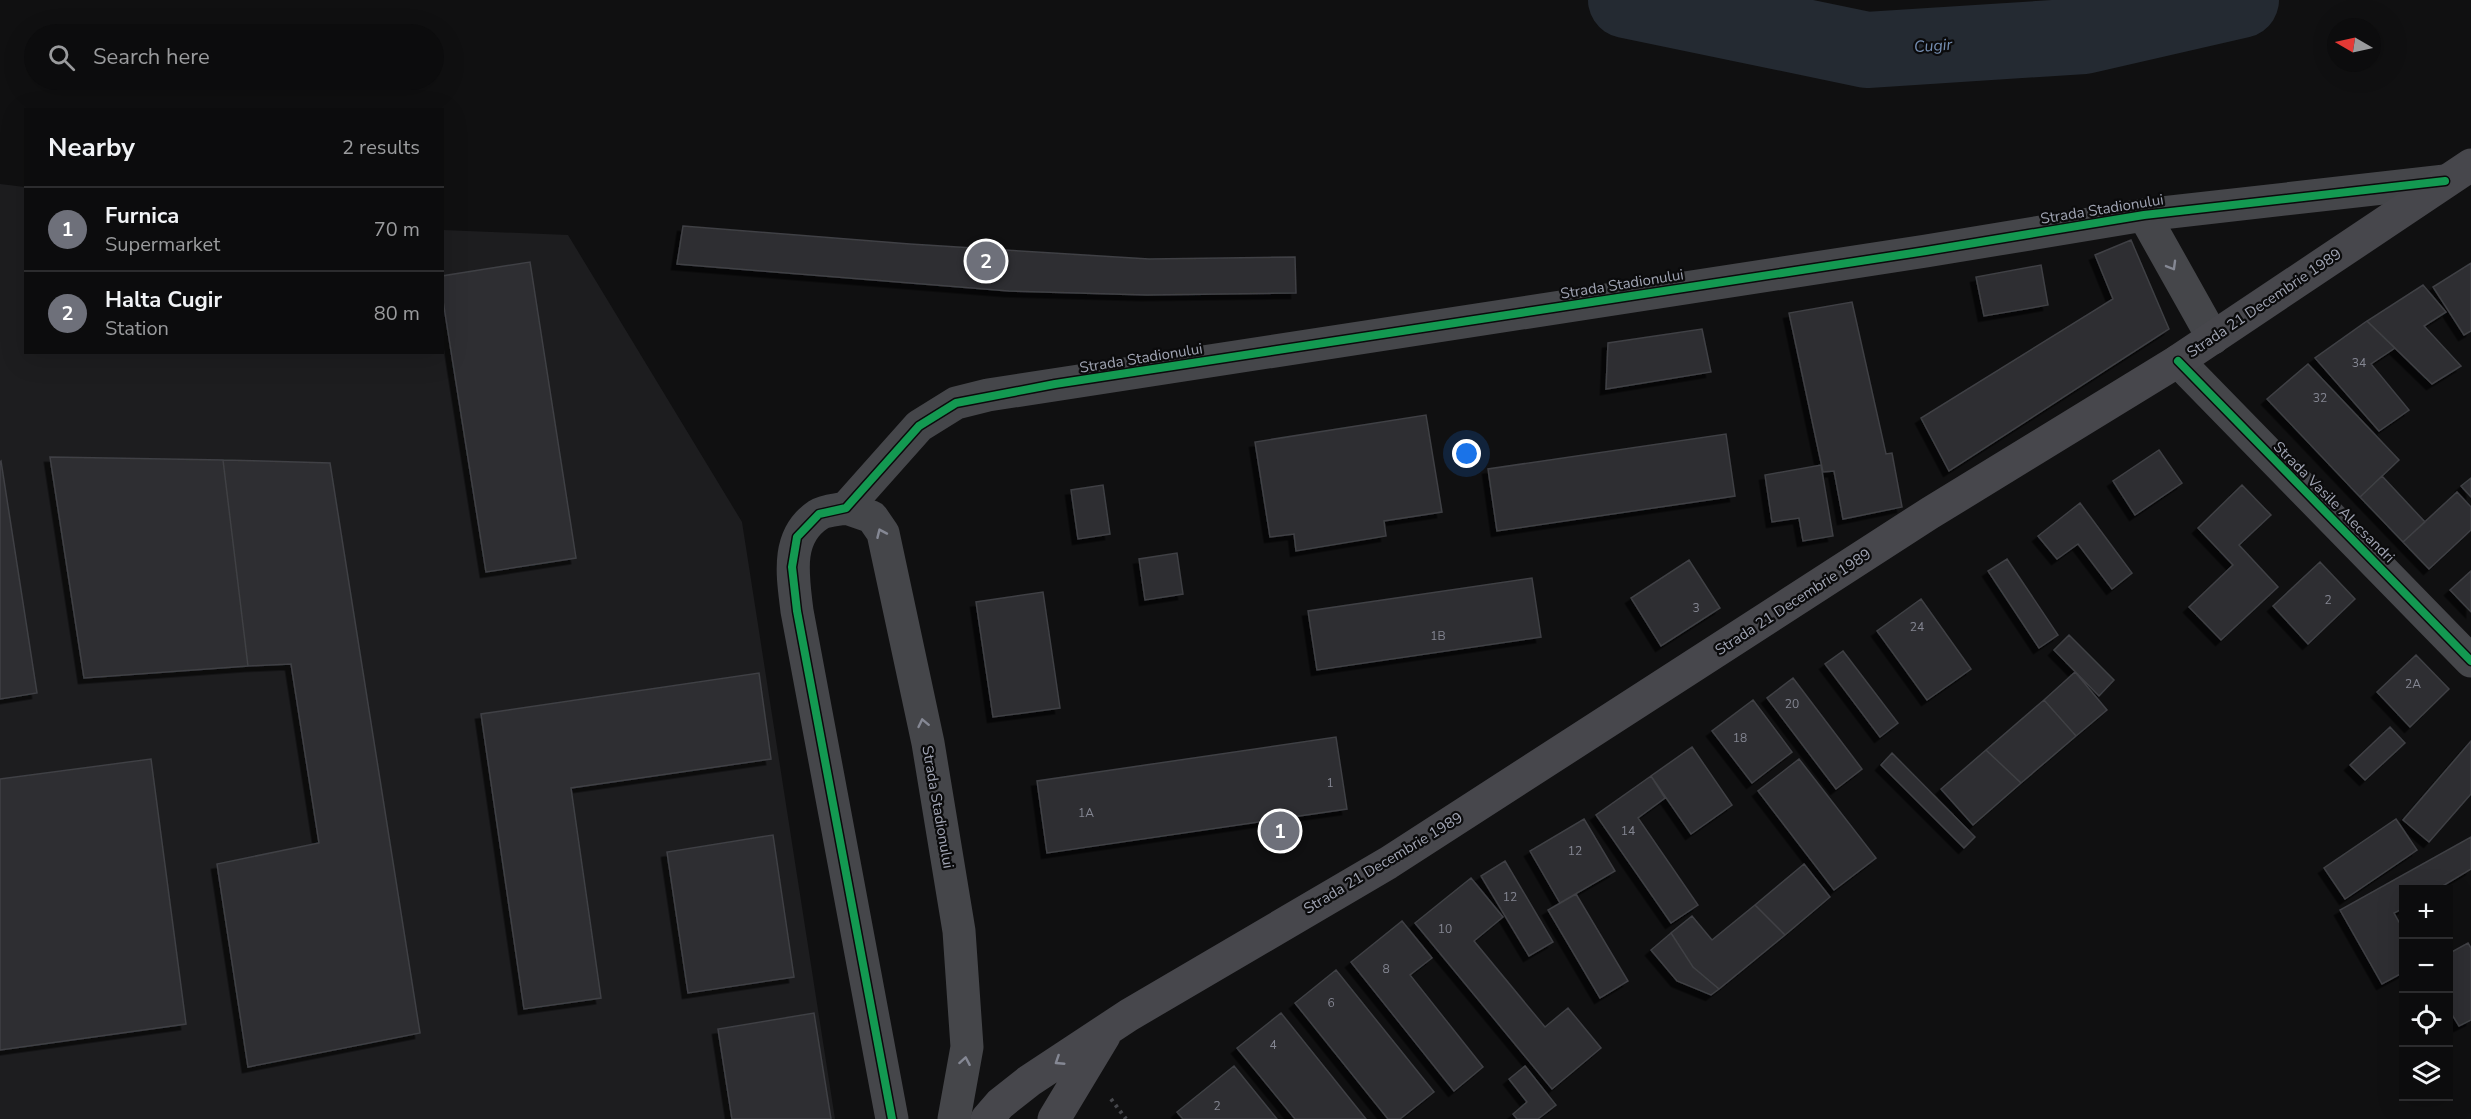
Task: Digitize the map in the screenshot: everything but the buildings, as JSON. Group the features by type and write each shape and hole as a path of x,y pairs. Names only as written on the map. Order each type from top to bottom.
{"main road":[{"name":"Strada 21 Decembrie 1989","path":"987,1119 1000,1104 1029,1081 1108,1029 1388,863 1930,513 2178,361 2458,173"},
{"name":"Strada 21 Decembrie 1989","path":"1054,1119 1108,1029"}],"street":[{"name":"Strada Stadionului","path":"954,1119 967,1047 965,997 959,931 928,743 883,533 872,517 846,508 919,426 956,403 988,395 1867,260 2144,215 2458,173"},
{"name":"Strada Stadionului","path":"2144,215 2213,338"},
{"name":"Strada Vasile Alecsandri","path":"2178,361 2471,661"},
{"path":"846,508 819,514 804,529 797,537 792,567 797,611 892,1119"}],"shaded area":[{"path":"0,184 24,187 24,354 444,354 444,230 568,235 742,522 835,1119 0,1119"}],"waterway":[{"name":"Cugir","path":"1626,0 1867,50 2084,36 2241,0"}],"cycle path":[{"path":"892,1119 797,611 792,567 797,537 819,514 846,508 919,426 956,403 1055,384 1926,251 2144,215 2445,181"},
{"path":"2178,361 2471,661"}],"place":[{"name":"Halta Cugir","path":"986,261"},
{"name":"Furnica","path":"1280,831"}]}
